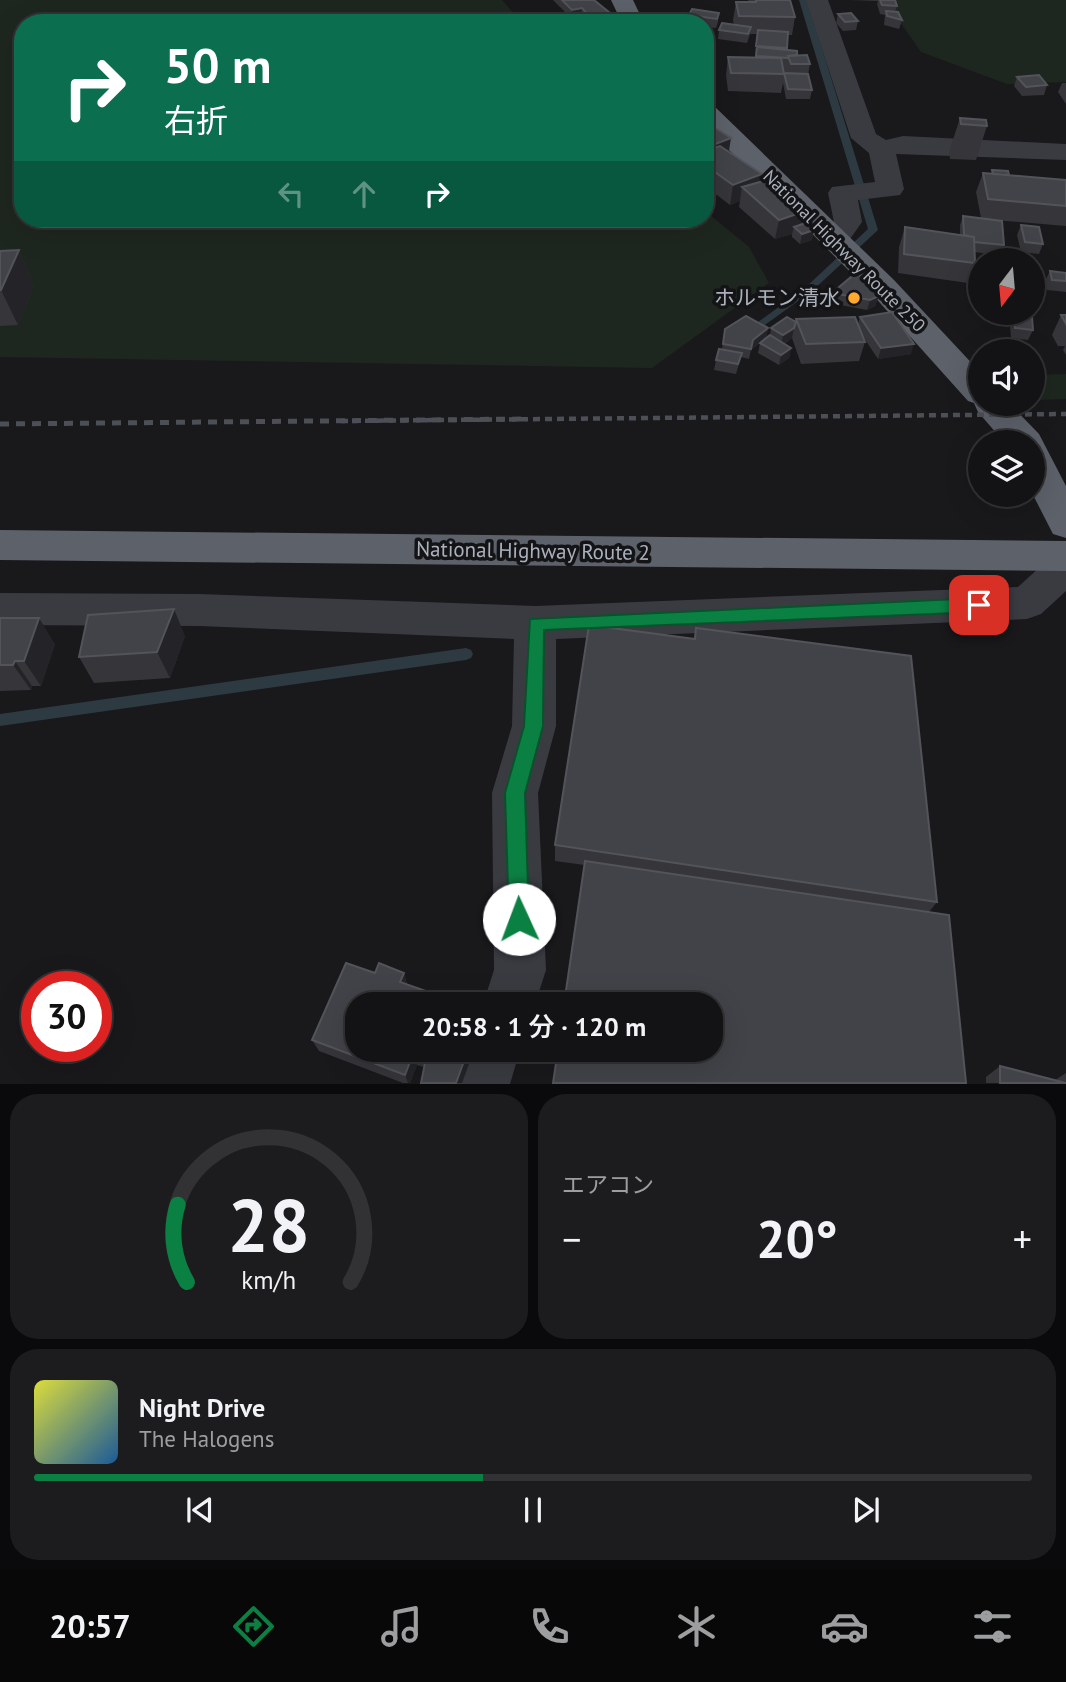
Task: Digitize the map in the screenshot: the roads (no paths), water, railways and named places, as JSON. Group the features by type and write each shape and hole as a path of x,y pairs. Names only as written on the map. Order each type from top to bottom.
{"highway":[{"name":"National Highway Route 250","path":"714,120 883,287 968,380"},
{"path":"1001,416 1014,430"},
{"path":"1045,480 1066,524"},
{"name":"National Highway Route 2","path":"0,545 1066,556"}],"street":[{"path":"817,0 864,138 882,149 903,144 1066,152"},
{"path":"835,240 848,222 842,193 890,188 882,149"},
{"path":"0,609 199,610 536,624 1027,603 1066,568"},
{"path":"513,992 520,970 515,793 534,726 536,624"},
{"path":"482,1083 489,1062"}],"waterway":[{"path":"758,327 809,289 873,230 803,0"},
{"path":"0,720 466,654"}],"railway":[{"path":"341,421 1066,414"},
{"path":"0,424 527,419"}],"place":[{"name":"ホルモン清水","path":"854,298"}]}
